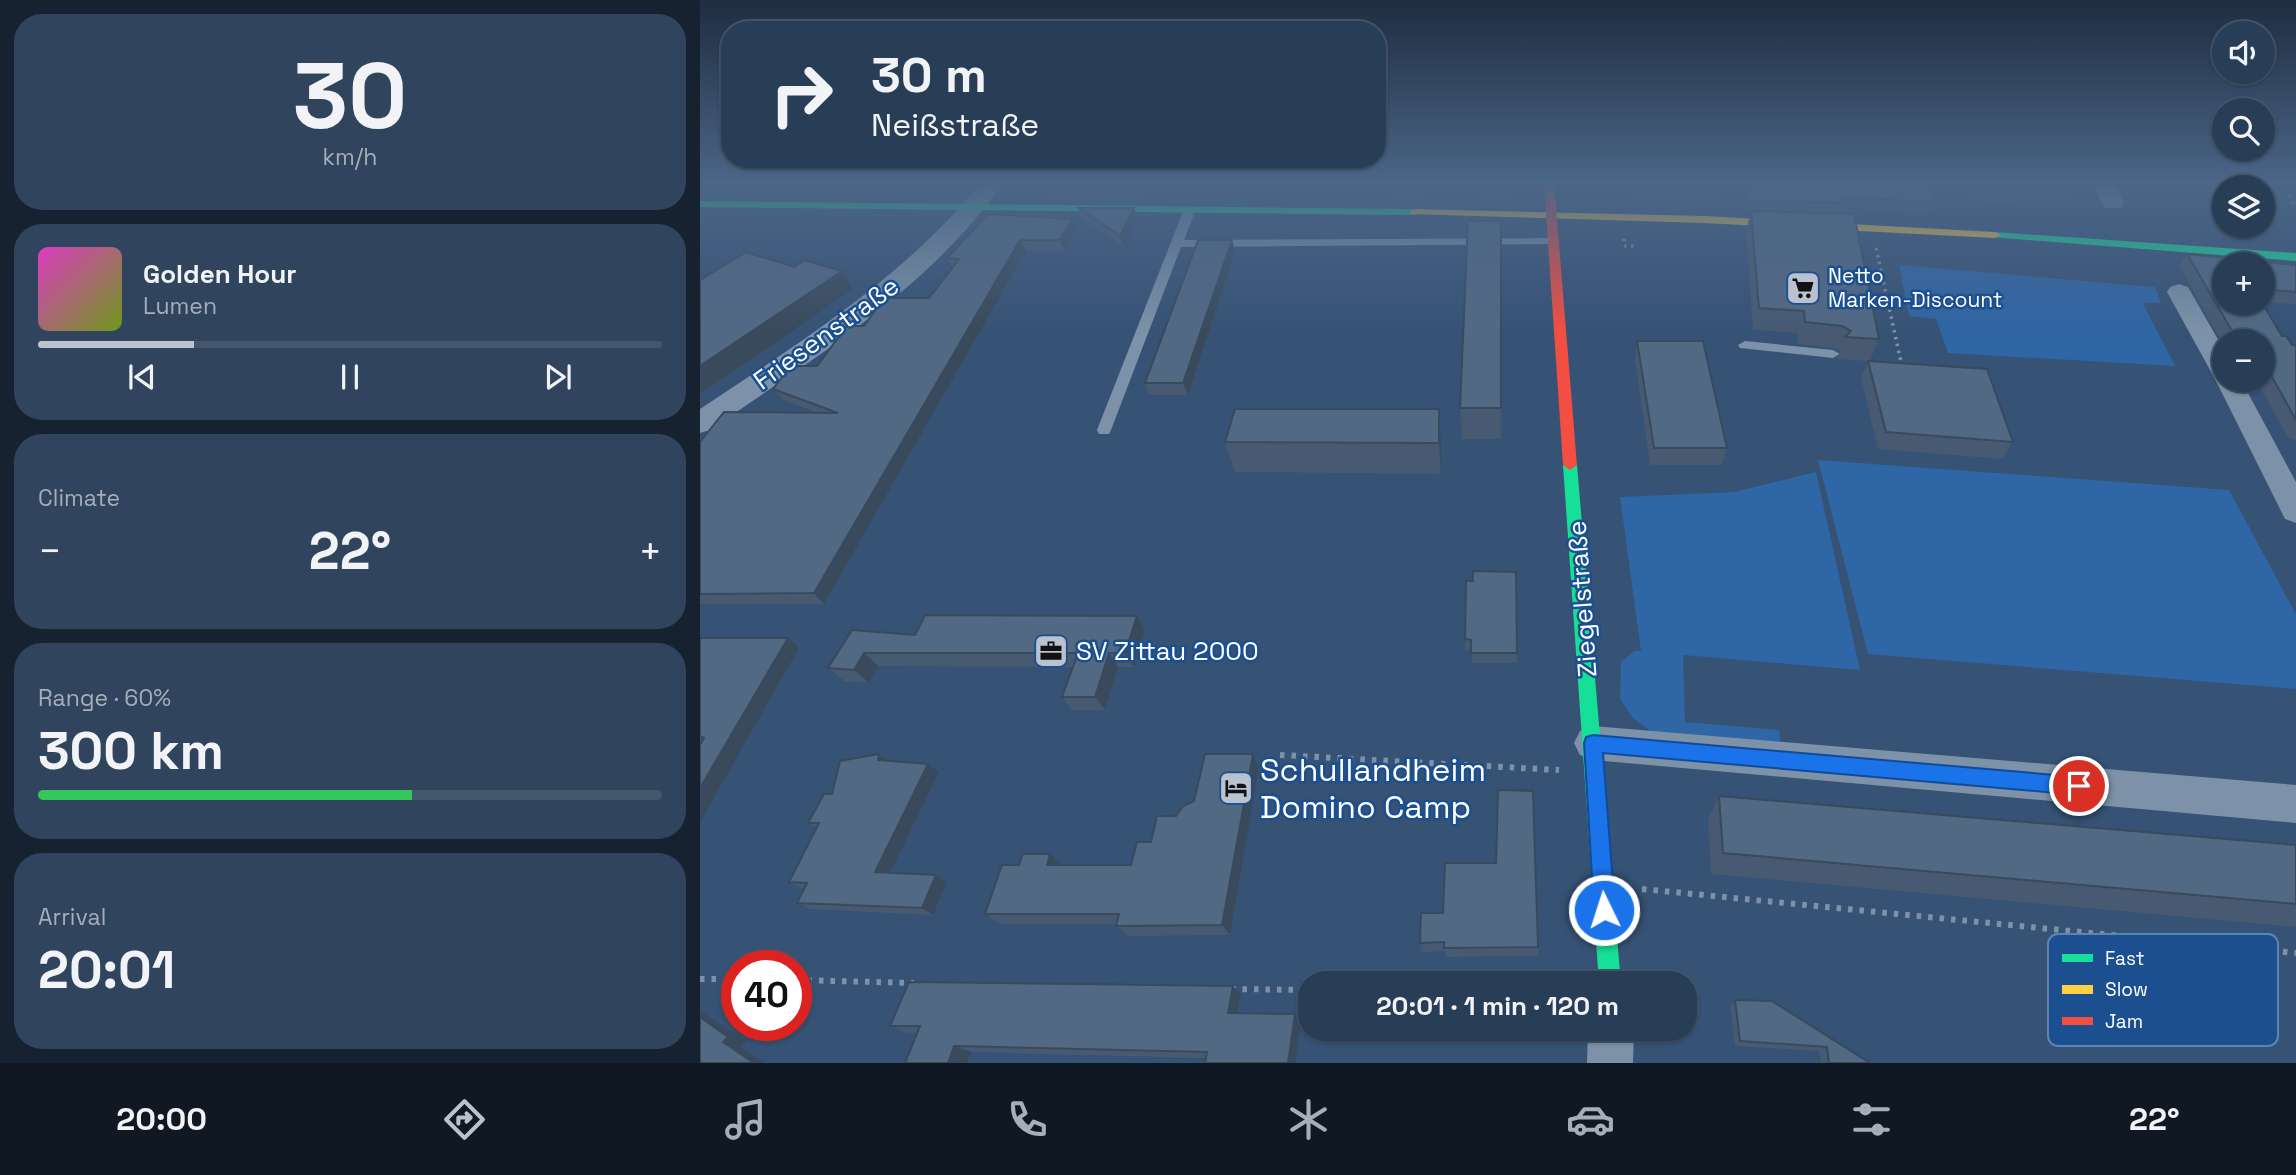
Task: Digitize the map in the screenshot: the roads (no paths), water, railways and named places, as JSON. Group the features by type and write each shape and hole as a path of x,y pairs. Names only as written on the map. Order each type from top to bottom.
{"main road":[{"name":"Ziegelstraße","path":"1553,233 1609,971"},
{"path":"1962,233 2296,257"}],"street":[{"name":"Friesenstraße","path":"700,423 889,291 948,233"},
{"path":"2179,292 2212,351"},
{"path":"2234,392 2296,511"},
{"path":"1594,758 2296,804"},
{"path":"1610,1063 1611,1041"}],"lane":[{"path":"1104,429 1181,233"},
{"path":"1176,244 1554,241"},
{"path":"1745,345 1833,354"}],"place":[{"name":"Netto Marken-Discount","path":"1803,288"},
{"name":"SV Zittau 2000","path":"1051,651"},
{"name":"Schullandheim Domino Camp","path":"1236,788"}]}
